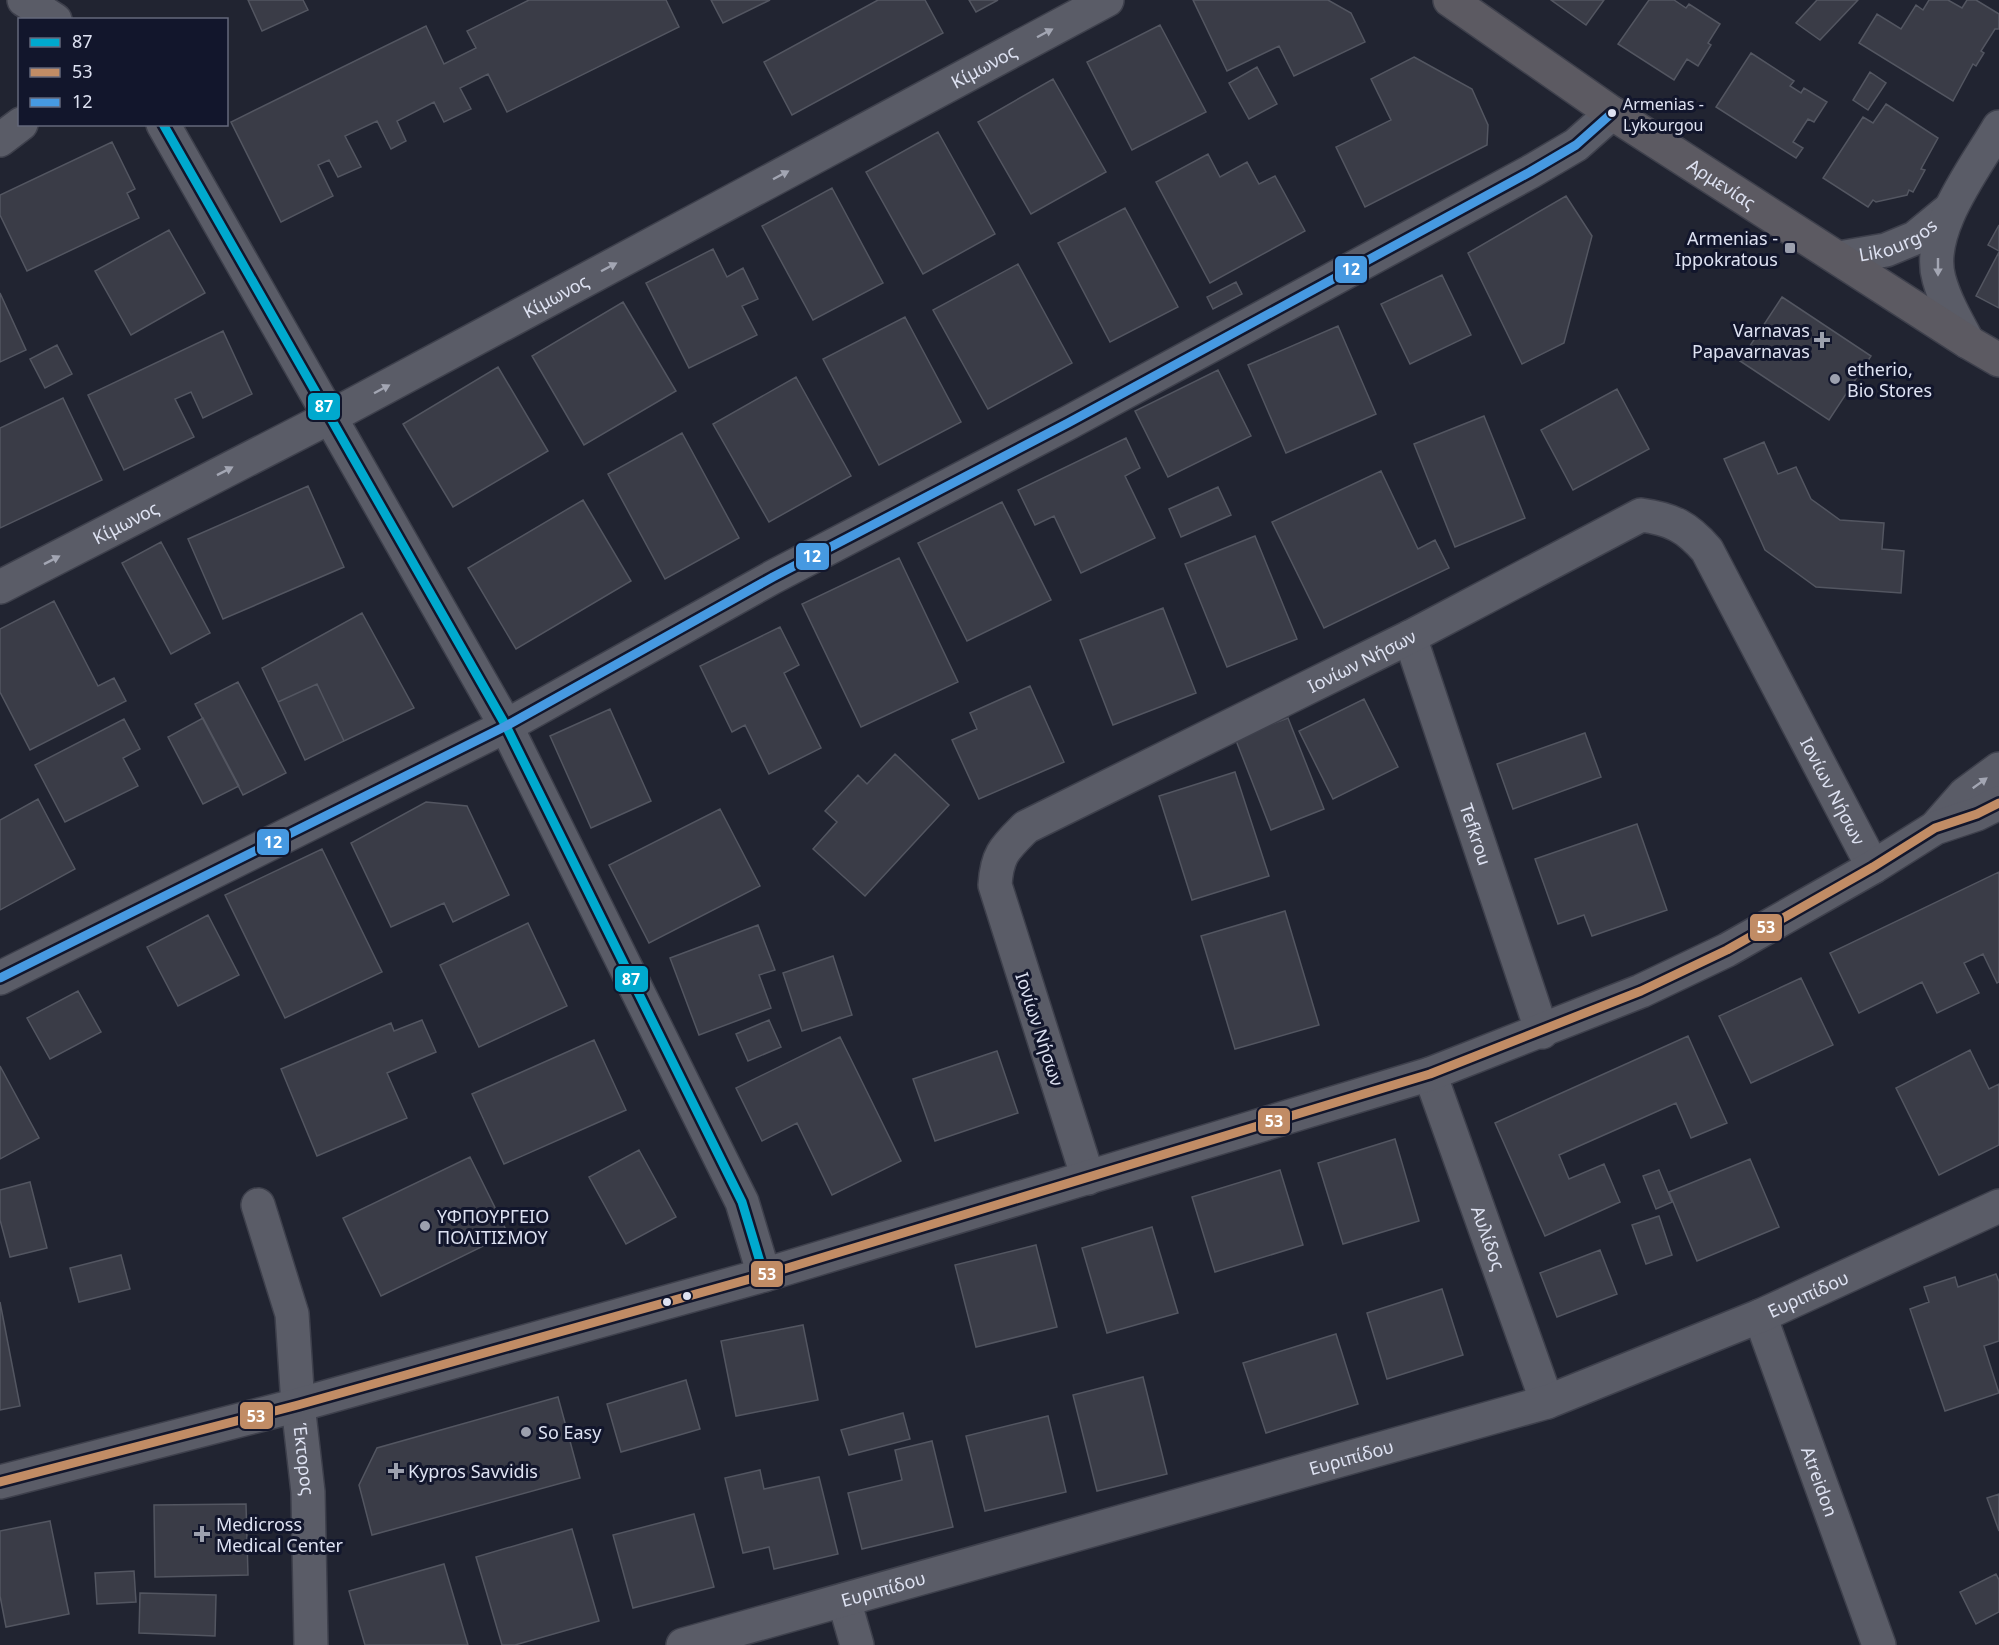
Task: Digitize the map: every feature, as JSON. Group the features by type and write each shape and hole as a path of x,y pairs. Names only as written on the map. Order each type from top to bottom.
{"main road":[{"name":"Αρμενίας","path":"1450,0 1612,113 1999,360"}],"street":[{"path":"24,0 52,18"},
{"name":"Κίμωνος","path":"0,587 330,417 1107,0"},
{"path":"0,978 506,726 773,577 1068,423 1530,172 1576,145 1612,113"},
{"path":"0,140 18,126"},
{"path":"164,126 506,726 742,1202 764,1275"},
{"name":"Likourgos","path":"1968,342 1938,277 1938,249 1949,210 1999,128"},
{"name":"Likourgos","path":"1839,258 1886,250 1915,238 1949,210"},
{"name":"Ιονίων Νήσων","path":"1088,1178 994,885 996,862 1026,827 1410,637 1641,515 1663,518 1691,531 1707,550 1872,867"},
{"name":"Tefkrou","path":"1410,637 1542,1032"},
{"path":"1935,828 1965,794 1999,770"},
{"path":"0,1482 298,1406 764,1275 1430,1074 1542,1032 1641,991 1727,950 1935,828 1977,814 1999,803"},
{"name":"Αυλίδος","path":"1430,1074 1547,1402"},
{"name":"Έκτορος","path":"258,1206 292,1314 298,1406 308,1492 310,1645"},
{"name":"Ευριπίδου","path":"683,1645 1547,1402 1760,1316 1999,1206"},
{"name":"Atreidon","path":"1760,1316 1880,1645"},
{"path":"844,1600 857,1645"}],"building":[{"path":"248,0 303,0 308,10 262,31"},
{"path":"529,0 666,0 679,27 507,112 488,74 460,88 471,109 444,122 434,102 397,121 406,141 391,149 377,121 345,136 361,167 338,177 329,160 318,165 333,196 281,222 231,122 426,26 444,64 476,48 467,31"},
{"path":"711,0 770,0 723,23"},
{"path":"878,0 925,0 943,33 792,115 764,62"},
{"path":"969,0 998,0 976,12"},
{"path":"1193,0 1328,0 1351,13 1365,42 1294,76 1279,46 1227,71"},
{"path":"1551,0 1604,0 1586,25"},
{"path":"1649,0 1674,0 1686,8 1689,4 1720,24 1708,43 1711,45 1698,66 1687,59 1674,80 1618,44"},
{"path":"1817,0 1858,0 1820,40 1796,23"},
{"path":"1929,0 1948,0 1962,8 1967,0 1976,0 1999,14 1999,29 1995,29 1981,51 1984,53 1976,66 1973,64 1953,101 1859,43 1877,14 1901,29 1916,5 1923,10"},
{"path":"1160,25 1206,112 1132,150 1087,62"},
{"path":"1751,53 1794,81 1790,86 1801,93 1804,88 1827,102 1814,122 1808,119 1793,142 1803,148 1796,158 1716,107"},
{"path":"1414,57 1472,89 1488,125 1487,145 1365,207 1336,147 1391,120 1371,79"},
{"path":"1257,67 1277,104 1249,119 1229,83"},
{"path":"1870,72 1886,83 1868,110 1853,100"},
{"path":"1053,79 1106,172 1031,214 978,122"},
{"path":"1886,104 1938,138 1921,169 1925,170 1913,192 1909,190 1907,195 1876,202 1873,200 1868,207 1823,178 1863,117 1873,123"},
{"path":"938,132 995,234 923,274 866,172"},
{"path":"112,142 135,189 127,193 139,218 27,271 0,215 0,195"},
{"path":"1208,154 1220,177 1247,162 1259,184 1275,176 1305,231 1210,283 1156,182"},
{"path":"832,188 883,283 813,320 762,226"},
{"path":"1566,196 1592,236 1564,343 1522,364 1468,253"},
{"path":"1125,208 1178,307 1110,342 1058,243"},
{"path":"1999,225 1999,251 1988,245"},
{"path":"169,230 205,293 131,335 95,271"},
{"path":"713,249 727,277 743,268 758,299 742,306 757,335 689,368 646,283"},
{"path":"1999,252 1999,308 1976,296"},
{"path":"1018,264 1072,363 988,409 933,310"},
{"path":"1442,275 1471,335 1410,364 1381,304"},
{"path":"1236,282 1242,294 1213,309 1207,297"},
{"path":"0,293 26,350 0,362"},
{"path":"1782,297 1871,356 1829,420 1740,361"},
{"path":"623,302 676,391 584,445 532,356"},
{"path":"905,317 961,422 879,465 823,359"},
{"path":"1338,326 1376,414 1286,453 1248,365"},
{"path":"223,331 252,394 203,418 191,392 175,399 194,437 124,470 88,395"},
{"path":"57,345 72,374 45,388 30,359"},
{"path":"498,367 548,451 453,507 403,424"},
{"path":"1218,370 1251,436 1168,477 1135,411"},
{"path":"796,377 851,476 769,522 713,424"},
{"path":"1617,389 1649,449 1573,490 1541,430"},
{"path":"63,398 102,480 0,528 0,428"},
{"path":"1484,416 1525,518 1455,547 1414,444"},
{"path":"682,433 739,538 665,579 608,474"},
{"path":"1126,438 1140,468 1125,476 1155,538 1081,573 1054,516 1035,525 1018,490"},
{"path":"1764,442 1778,474 1796,467 1811,499 1840,520 1884,523 1882,549 1904,551 1901,593 1816,587 1765,550 1724,459"},
{"path":"1381,471 1418,549 1435,540 1449,568 1324,628 1272,522"},
{"path":"308,486 344,567 223,619 188,539"},
{"path":"1218,487 1231,515 1181,537 1169,509"},
{"path":"583,500 631,581 516,649 468,568"},
{"path":"1002,502 1051,600 967,641 918,543"},
{"path":"1255,536 1297,639 1227,667 1185,564"},
{"path":"161,542 210,633 171,654 122,563"},
{"path":"899,558 958,682 861,727 802,604"},
{"path":"54,601 98,686 114,678 126,701 30,750 0,692 0,629"},
{"path":"1163,608 1196,693 1113,725 1080,640"},
{"path":"362,613 414,708 344,741 317,684 278,702 262,668"},
{"path":"780,627 799,665 784,673 821,748 769,774 745,725 732,732 700,666"},
{"path":"238,682 286,773 243,795 195,704"},
{"path":"317,684 344,741 305,760 278,702"},
{"path":"1030,686 1064,762 979,799 952,740 977,729 970,713"},
{"path":"1364,699 1398,767 1333,799 1299,731"},
{"path":"610,709 651,801 591,828 550,736"},
{"path":"203,718 239,786 203,804 168,737"},
{"path":"1288,718 1324,809 1271,830 1235,738"},
{"path":"124,719 140,749 123,758 138,786 65,822 35,765"},
{"path":"1585,733 1601,777 1513,809 1497,764"},
{"path":"895,754 949,805 865,896 813,849 837,822 825,811 858,775 867,784"},
{"path":"1235,772 1269,876 1192,900 1159,796"},
{"path":"38,799 75,869 0,910 0,820"},
{"path":"426,802 467,806 509,895 453,922 444,903 391,927 351,843"},
{"path":"720,809 760,886 649,943 609,865"},
{"path":"1637,824 1667,910 1592,936 1584,915 1558,924 1535,859"},
{"path":"322,849 382,972 285,1018 225,895"},
{"path":"1999,872 1999,982 1997,983 1983,954 1964,963 1979,993 1937,1013 1922,982 1859,1013 1830,953"},
{"path":"1285,911 1319,1025 1235,1049 1201,936"},
{"path":"208,915 239,975 178,1006 147,947"},
{"path":"528,923 567,1006 479,1047 440,965"},
{"path":"758,925 775,970 759,975 771,1008 699,1035 670,958"},
{"path":"833,956 852,1015 802,1031 783,973"},
{"path":"1801,978 1833,1045 1751,1083 1719,1016"},
{"path":"78,991 101,1032 50,1059 27,1018"},
{"path":"422,1020 436,1052 387,1073 407,1118 317,1156 281,1069 391,1023 394,1031"},
{"path":"769,1020 781,1047 748,1061 736,1034"},
{"path":"1688,1036 1727,1123 1691,1138 1676,1103 1559,1155 1569,1179 1604,1164 1620,1202 1545,1236 1495,1123"},
{"path":"840,1037 901,1161 832,1195 797,1123 762,1141 736,1088"},
{"path":"594,1040 626,1110 504,1164 472,1094"},
{"path":"1970,1050 1989,1089 1999,1084 1999,1145 1939,1175 1896,1088"},
{"path":"997,1051 1018,1113 935,1141 913,1079"},
{"path":"0,1066 39,1138 0,1159"},
{"path":"1395,1139 1419,1221 1343,1244 1318,1163"},
{"path":"639,1150 676,1217 626,1244 589,1177"},
{"name":"ΥΦΠΟΥΡΓΕΙΟ ΠΟΛΙΤΙΣΜΟΥ","path":"470,1157 508,1234 381,1296 343,1218"},
{"path":"1750,1159 1779,1227 1697,1261 1669,1192"},
{"path":"1280,1170 1303,1245 1215,1272 1192,1197"},
{"path":"1659,1170 1672,1202 1656,1209 1643,1176"},
{"path":"30,1182 47,1248 10,1257 0,1220 0,1190"},
{"path":"1659,1216 1672,1255 1646,1264 1632,1225"},
{"path":"1152,1227 1178,1313 1107,1333 1082,1248"},
{"path":"1036,1245 1057,1327 976,1347 955,1265"},
{"path":"1600,1250 1617,1294 1557,1317 1540,1273"},
{"path":"121,1255 130,1289 79,1302 70,1268"},
{"path":"1996,1274 1999,1282 1999,1341 1984,1346 1999,1393 1945,1411 1910,1309 1929,1302 1924,1287 1955,1277 1958,1287"},
{"path":"1442,1289 1463,1355 1387,1379 1367,1313"},
{"path":"0,1302 20,1406 0,1410"},
{"path":"803,1325 818,1400 736,1416 721,1341"},
{"path":"1336,1334 1358,1404 1266,1433 1243,1363"},
{"path":"1143,1377 1167,1474 1097,1491 1073,1395"},
{"path":"686,1380 700,1429 621,1452 607,1404"},
{"path":"558,1397 580,1478 372,1535 359,1485 377,1448"},
{"path":"903,1413 910,1439 849,1455 841,1430"},
{"path":"1048,1416 1066,1492 985,1511 966,1436"},
{"path":"932,1441 953,1527 862,1549 848,1493 902,1480 895,1450"},
{"path":"760,1470 764,1489 819,1477 838,1554 774,1569 769,1547 743,1553 725,1478"},
{"path":"1999,1494 1999,1531 1987,1498"},
{"path":"246,1504 248,1575 155,1577 154,1505"},
{"path":"694,1514 714,1587 633,1608 613,1535"},
{"path":"50,1521 69,1614 6,1627 0,1596 0,1531"},
{"path":"572,1529 599,1621 515,1645 502,1645 476,1557"},
{"path":"444,1564 468,1645 365,1645 349,1591"},
{"path":"134,1571 136,1602 97,1604 95,1573"},
{"path":"1996,1574 1999,1580 1999,1612 1976,1624 1960,1592"},
{"path":"140,1593 216,1595 215,1636 139,1633"}],"transit line":[{"name":"12","path":"0,978 506,726 773,577 1068,423 1530,172 1576,145 1612,113"},
{"name":"87","path":"164,126 506,726 742,1202 764,1275"},
{"name":"53","path":"0,1482 298,1405 764,1275 1430,1074 1641,991 1727,950 1873,867 1935,828 1977,814 1999,803"}],"place":[{"name":"Armenias - Lykourgou","path":"1612,113"},
{"name":"Armenias - Ippokratous","path":"1790,248"},
{"name":"Varnavas Papavarnavas","path":"1822,340"},
{"name":"etherio, Bio Stores","path":"1835,379"},
{"name":"ΥΦΠΟΥΡΓΕΙΟ ΠΟΛΙΤΙΣΜΟΥ","path":"425,1226"},
{"name":"So Easy","path":"526,1432"},
{"name":"Kypros Savvidis","path":"396,1471"},
{"name":"Medicross Medical Center","path":"202,1534"}]}
